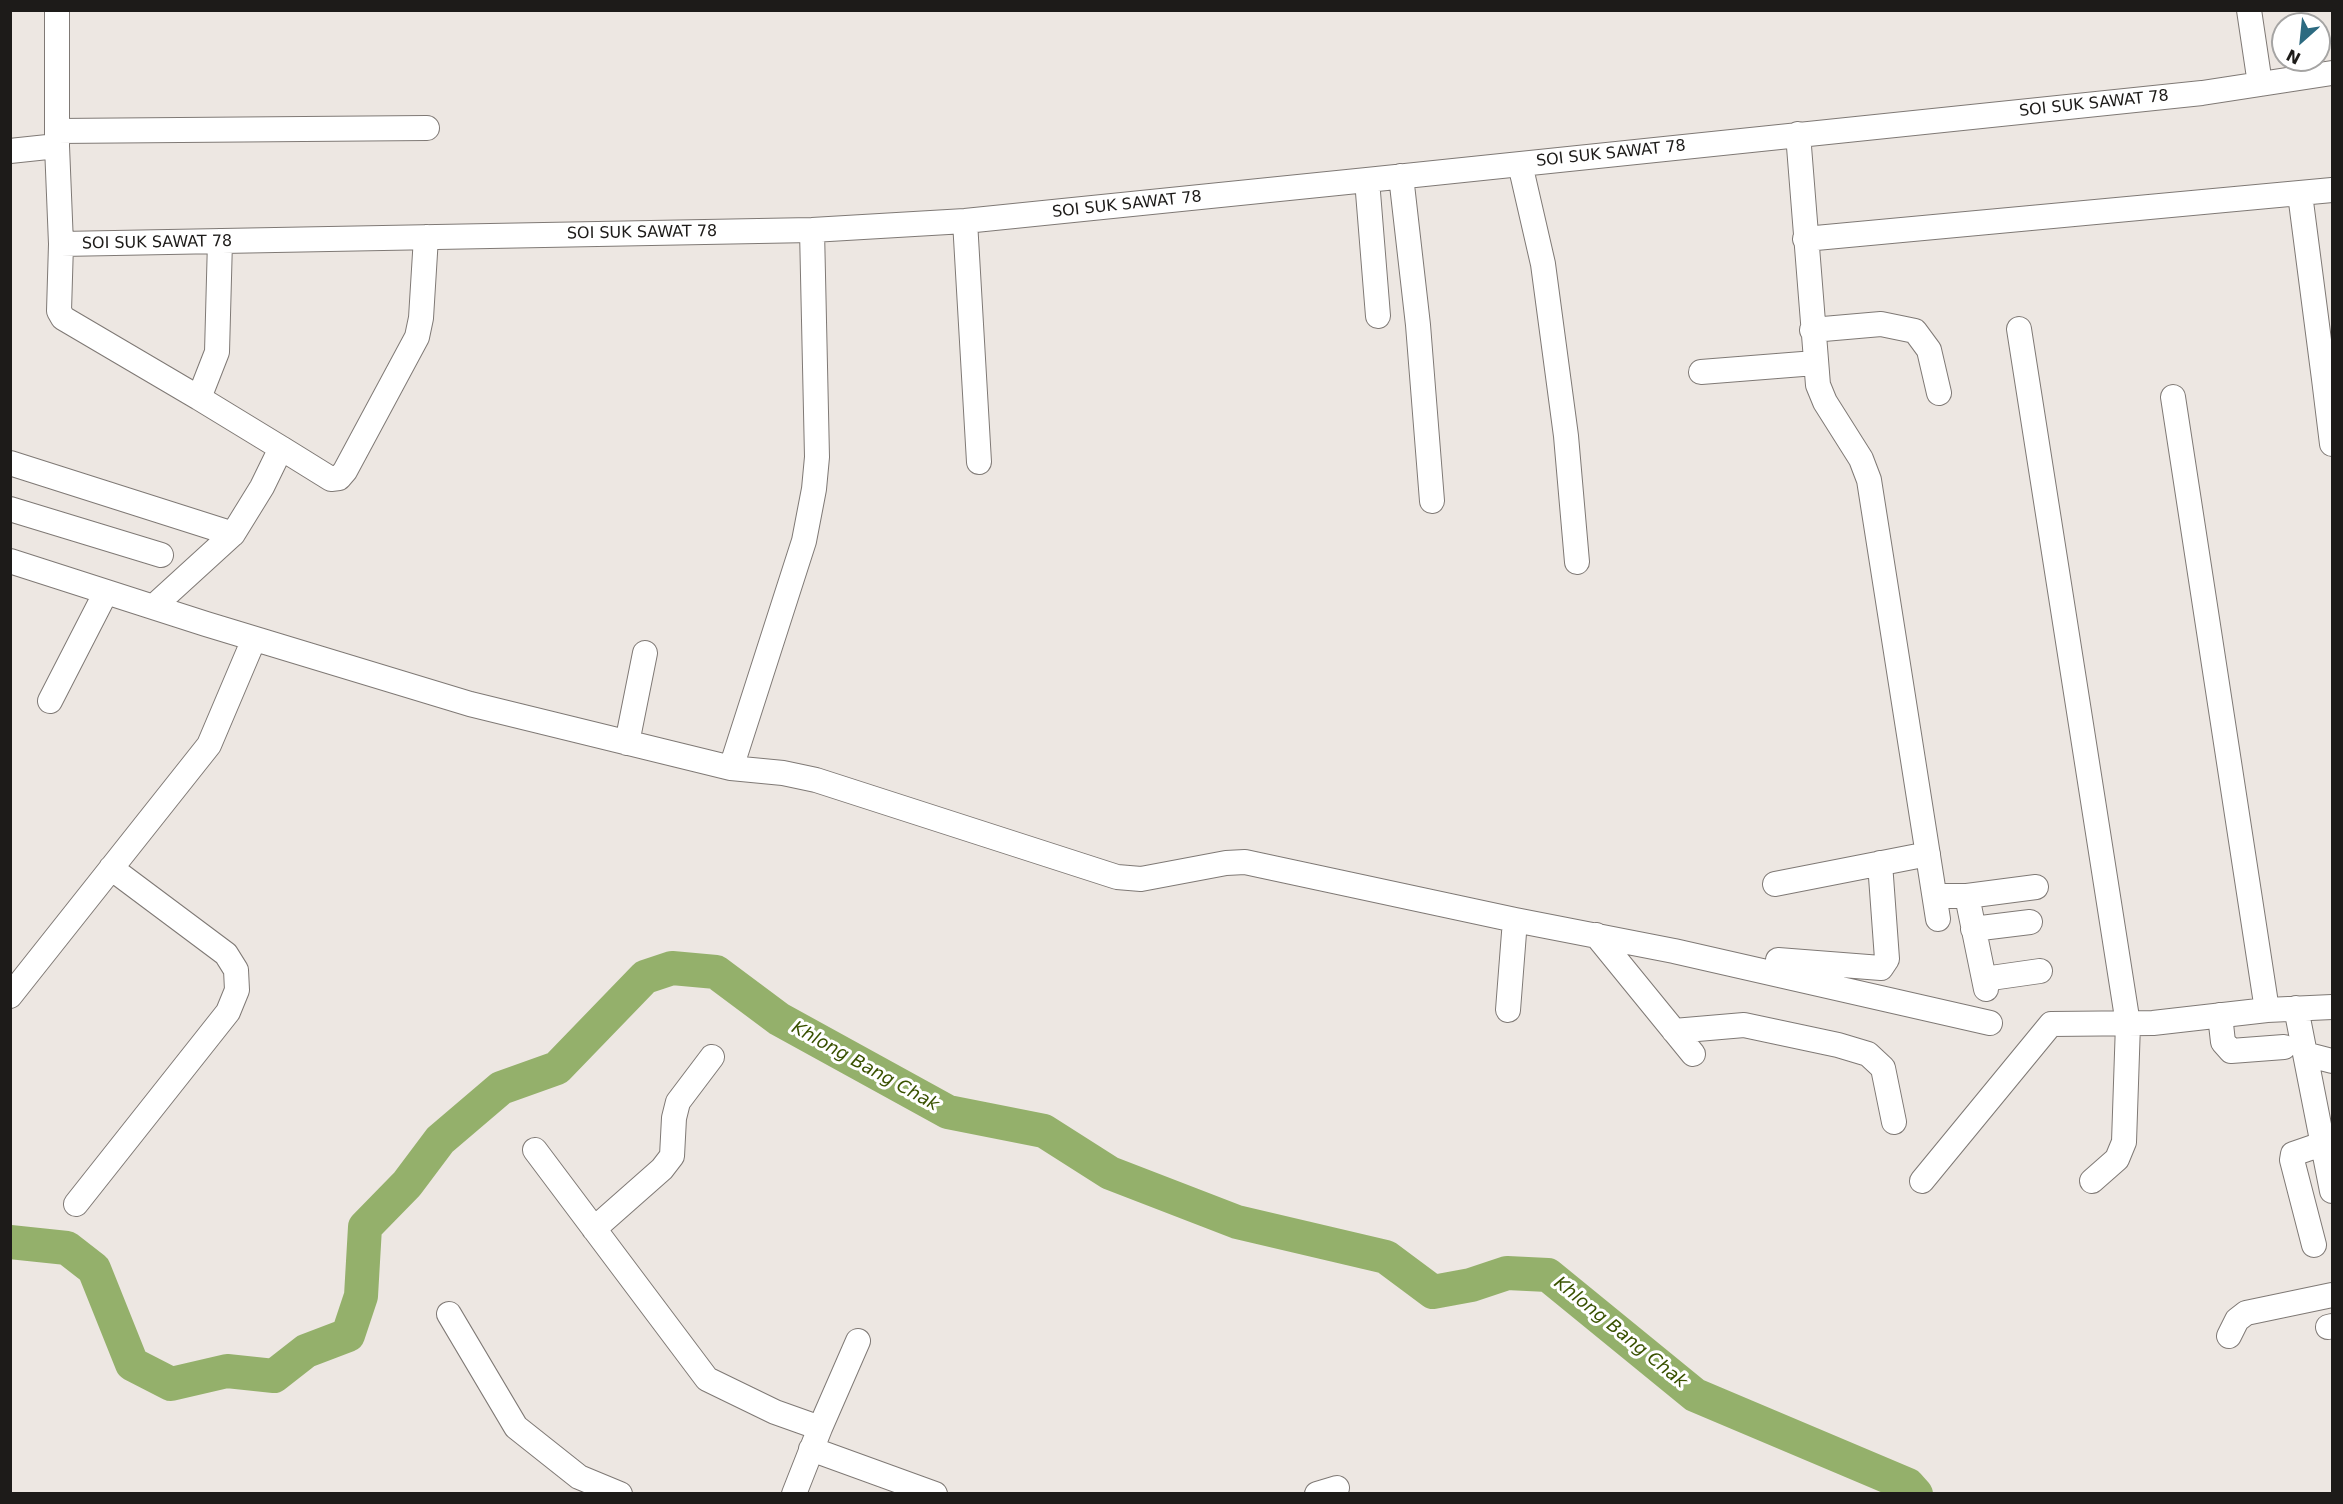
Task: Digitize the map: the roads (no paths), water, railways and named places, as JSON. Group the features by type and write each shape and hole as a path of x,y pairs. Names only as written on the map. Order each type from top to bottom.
{"street":[{"name":"SOI SUK SAWAT 78","path":"57,10 57,139 61,244 812,230 965,221 2202,93 2332,73"},
{"path":"2249,10 2260,84"},
{"path":"10,151 57,139 427,128"},
{"path":"1798,134 1818,385 1825,402 1861,459 1869,480 1937,908 1967,896 2036,887"},
{"path":"1520,164 1544,264 1566,436 1577,562"},
{"path":"1401,176 1418,325 1432,501"},
{"path":"1367,180 1378,316"},
{"path":"1805,239 2332,190"},
{"path":"2300,194 2328,378 2332,444"},
{"path":"965,221 979,462"},
{"path":"731,768 804,541 814,489 817,457 812,230"},
{"path":"61,244 59,311 63,318 331,479 339,478 345,471 417,337 421,318 426,237"},
{"path":"199,398 217,352 219,242"},
{"path":"1812,330 1881,324 1915,331 1929,350 1939,393"},
{"path":"2019,329 2128,1024 2126,1122 2121,1152 2117,1159 2092,1181"},
{"path":"1701,372 1815,363"},
{"path":"2173,397 2267,1010"},
{"path":"153,607 233,534 262,487 281,448"},
{"path":"10,463 233,534"},
{"path":"10,509 161,555"},
{"path":"10,561 254,639 470,704 731,768 783,773 816,780 1117,877 1141,879 1226,863 1245,862 1515,920 1596,935 1990,1023"},
{"path":"50,701 106,592"},
{"path":"10,996 209,745 254,639"},
{"path":"627,743 645,653"},
{"path":"1775,884 1928,854"},
{"path":"1778,960 1881,968 1887,959 1880,863"},
{"path":"76,1204 228,1011 237,990 236,970 226,954 111,868"},
{"path":"1967,896 1985,984 2040,971"},
{"path":"1508,1010 1515,920"},
{"path":"1973,929 2030,922"},
{"path":"1596,935 1693,1054"},
{"path":"1922,1181 2051,1024 2128,1024 2267,1010 2332,1007"},
{"path":"2296,1008 2294,1050 2322,1144 2332,1191"},
{"path":"2220,1016 2223,1042 2231,1051 2294,1050 2332,1061"},
{"path":"1674,1031 1744,1024 1868,1054 1884,1068 1894,1122"},
{"path":"594,1229 662,1169 672,1156 674,1118 678,1102 712,1057"},
{"path":"2314,1245 2292,1160 2293,1154 2322,1144"},
{"path":"535,1150 707,1379 775,1412 816,1438 935,1494"},
{"path":"2229,1336 2237,1320 2246,1313 2332,1295"},
{"path":"449,1314 516,1427 579,1477 620,1494"},
{"path":"794,1494 858,1341"}],"waterway":[{"name":"Khlong Bang Chak","path":"10,1242 67,1248 94,1269 132,1364 171,1384 227,1371 274,1376 306,1351 348,1335 361,1296 365,1227 407,1184 440,1140 501,1088 557,1068 645,977 672,968 716,972 779,1019 948,1112 1044,1131 1110,1173 1237,1222 1386,1257 1433,1292 1471,1285 1507,1273 1548,1275 1695,1395 1908,1485 1916,1494"}]}
